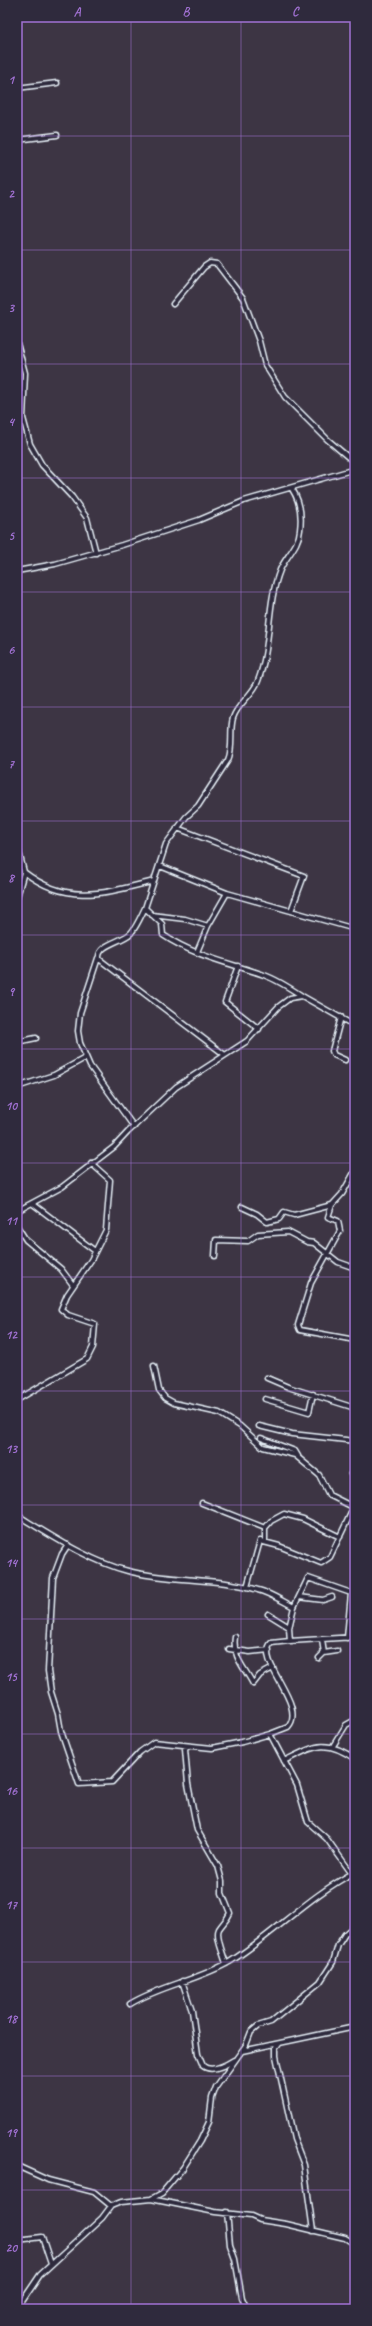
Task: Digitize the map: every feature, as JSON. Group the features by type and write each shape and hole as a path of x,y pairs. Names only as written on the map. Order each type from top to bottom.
{"street":[{"path":"17,88 57,83"},
{"path":"17,140 57,135"},
{"path":"173,304 204,267 210,263 217,264 243,298 259,341 265,365 285,397 328,440 355,463"},
{"path":"17,343 25,373 23,423 33,451 42,465 72,497 87,518 96,553"},
{"path":"17,412 23,404"},
{"path":"17,571 55,564 96,553 182,526 244,501 292,489 355,469"},
{"path":"134,1127 85,1058 80,1044 78,1020 98,958 105,947 131,933 145,908 166,844 177,828 198,806 228,760 231,752 233,718 254,690 259,677 267,648 268,626 278,576 298,540 300,532 300,512 292,489"},
{"path":"17,824 17,836"},
{"path":"177,828 304,876 291,911"},
{"path":"17,844 24,872 17,897"},
{"path":"160,866 226,893 355,929"},
{"path":"24,872 43,886 79,894 96,894 154,881"},
{"path":"197,952 208,926 226,893"},
{"path":"145,908 162,924 163,935 178,945 272,978 355,1026"},
{"path":"150,914 185,919 208,926"},
{"path":"98,958 225,1055"},
{"path":"238,966 225,1002 259,1029"},
{"path":"17,1211 33,1204 62,1187 91,1163 114,1147 176,1087 247,1041 286,1001 295,996 302,996"},
{"path":"341,1017 332,1052 334,1055 345,1060"},
{"path":"17,1042 36,1038"},
{"path":"17,1087 54,1075 85,1058"},
{"path":"17,1400 89,1356 93,1346 95,1324 68,1315 61,1309 73,1284 96,1251 106,1230 111,1184 110,1180 91,1163"},
{"path":"355,1171 342,1194 332,1205 328,1217 338,1221 340,1231 310,1283 299,1328 319,1334 355,1340"},
{"path":"33,1204 96,1251"},
{"path":"242,1207 258,1214 267,1222 279,1219 284,1212 294,1215 332,1205"},
{"path":"17,1226 26,1240 61,1269 73,1284"},
{"path":"215,1256 216,1240 248,1241 258,1234 288,1232 307,1242 314,1243 326,1254 355,1268"},
{"path":"154,1366 159,1390 165,1398 174,1403 219,1413 240,1426 252,1439 263,1447 298,1457 320,1475 329,1495 355,1509 351,1513 330,1557 321,1563 265,1541 260,1541 247,1587"},
{"path":"267,1378 288,1388 313,1394 355,1408"},
{"path":"265,1399 309,1412 313,1394"},
{"path":"260,1426 299,1435 355,1441"},
{"path":"261,1438 295,1451 298,1457"},
{"path":"350,1474 355,1478"},
{"path":"202,1504 265,1528"},
{"path":"265,1541 265,1528 271,1521 284,1514 302,1519 340,1536"},
{"path":"17,1515 68,1545 126,1571 247,1587 259,1590 294,1607"},
{"path":"68,1545 62,1554 53,1578 48,1671 61,1731 79,1784 112,1782 140,1752 154,1742 189,1746 222,1747 270,1734 288,1727 294,1716 292,1705 273,1668 269,1650 271,1643 355,1637"},
{"path":"290,1641 289,1627 294,1607 308,1578 351,1593 346,1638"},
{"path":"299,1597 323,1600 332,1598"},
{"path":"268,1614 289,1627"},
{"path":"235,1637 239,1664 247,1672 253,1684 260,1675 273,1668"},
{"path":"322,1640 324,1653"},
{"path":"229,1648 250,1652 269,1650"},
{"path":"319,1658 324,1653 337,1651"},
{"path":"333,1746 346,1725 355,1720"},
{"path":"130,2004 182,1981 226,1964 252,1947 308,1901 353,1873 327,1839 308,1822 297,1785 270,1734"},
{"path":"189,1746 185,1749 188,1784 197,1830 218,1866 222,1881 222,1893 230,1913 227,1920 219,1930 218,1936 226,1964"},
{"path":"284,1762 314,1748 333,1746 355,1759"},
{"path":"182,1981 190,2006 198,2054 203,2066 208,2068 223,2066 234,2059 242,2051 254,2028 271,2022 320,1982 333,1962 338,1945 345,1934 355,1925"},
{"path":"242,2051 355,2027"},
{"path":"279,2044 276,2048 276,2056 294,2139 304,2165 313,2231"},
{"path":"151,2199 162,2193 183,2168 200,2141 208,2122 213,2094 234,2059"},
{"path":"17,2166 48,2180 94,2192 111,2206"},
{"path":"17,2309 30,2288 51,2264 102,2218 111,2206 127,2201 151,2199 215,2212 227,2212 251,2216 260,2220 286,2224 346,2238 355,2244"},
{"path":"227,2212 230,2245 235,2259 242,2298 247,2309"},
{"path":"17,2240 42,2237 51,2264"}]}
